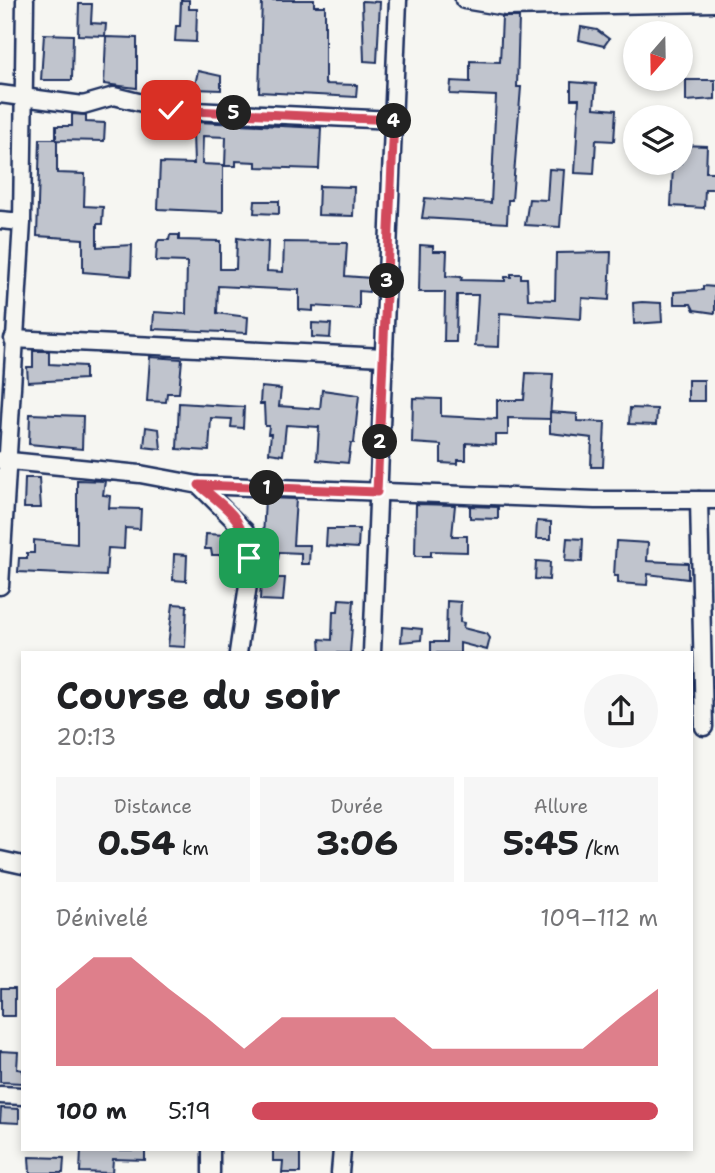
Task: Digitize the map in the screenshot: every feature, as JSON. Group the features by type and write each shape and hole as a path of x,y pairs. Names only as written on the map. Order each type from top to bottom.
{"street":[{"path":"0,586 5,461 22,222 21,95 25,0"},
{"path":"372,651 398,0"},
{"path":"464,0 506,7 715,3"},
{"path":"0,94 83,105 114,96 171,110 394,120"},
{"path":"0,220 22,222"},
{"path":"13,339 384,356"},
{"path":"5,461 140,474 199,485 595,500 707,500 704,727"},
{"path":"199,485 229,511 245,531 249,578 238,651"},
{"path":"0,860 21,865"},
{"path":"0,1096 21,1096"},
{"path":"211,1151 211,1173"},
{"path":"340,1173 342,1151"}],"building":[{"path":"181,0 189,0 189,9 197,9 196,42 175,41 176,26 180,26"},
{"path":"262,0 314,0 314,6 325,6 325,84 357,85 356,97 259,92"},
{"path":"362,1 380,2 377,62 364,61"},
{"path":"79,4 92,4 91,23 106,24 105,36 78,35"},
{"path":"502,17 519,17 517,87 521,87 512,200 508,200 507,223 422,218 425,198 491,203 496,96 450,94 451,81 470,82 470,61 500,62"},
{"path":"581,27 597,30 609,39 604,46 579,40"},
{"path":"44,34 73,35 72,80 41,80"},
{"path":"106,37 137,38 137,88 104,84"},
{"path":"198,71 221,76 221,90 194,89"},
{"path":"693,80 715,80 715,99 686,101 686,91 693,91"},
{"path":"571,82 596,84 594,108 616,110 614,141 596,140 594,174 575,173 579,99 571,99"},
{"path":"72,114 86,115 86,122 105,123 104,141 57,140 57,173 85,174 84,206 103,207 102,224 97,224 97,247 132,245 131,276 83,272 83,239 37,236 40,139 56,139 56,126 72,126"},
{"path":"198,122 321,128 319,169 256,167 256,162 236,161 236,166 225,166 226,137 203,136 202,164 223,165 223,212 158,209 160,163 194,164 193,133 197,133"},
{"path":"693,145 707,146 706,172 715,172 715,189 705,189 704,208 671,206 673,175 693,175"},
{"path":"549,169 564,170 560,227 525,225 529,199 547,200"},
{"path":"319,186 354,187 353,216 318,215"},
{"path":"255,201 279,201 279,214 254,213"},
{"path":"170,235 179,235 179,240 220,241 220,269 236,269 237,238 268,242 267,271 283,272 284,242 347,243 345,276 371,278 369,292 359,291 359,309 313,306 313,311 299,310 299,290 218,286 217,313 248,317 247,333 153,329 154,312 186,314 187,262 156,261 157,243 159,240 169,240"},
{"path":"420,245 433,246 433,251 447,251 446,276 462,277 461,280 505,281 505,277 511,277 511,274 521,274 521,278 527,278 528,299 555,300 556,253 611,252 609,300 582,298 581,319 500,313 499,347 475,346 478,295 457,295 456,342 444,342 445,292 419,292"},
{"path":"703,286 715,287 715,313 694,310 691,304 674,304 674,292 703,290"},
{"path":"633,303 661,303 662,322 634,324"},
{"path":"312,323 331,324 330,338 312,337"},
{"path":"33,351 49,351 49,364 85,366 85,379 28,382 27,367 33,367"},
{"path":"150,357 182,359 179,393 167,393 166,402 147,401"},
{"path":"526,373 553,374 550,419 508,418 508,435 496,435 496,445 466,443 466,460 458,460 458,464 441,463 441,445 412,443 413,398 441,399 441,416 497,419 497,400 524,400"},
{"path":"688,380 704,380 704,401 688,401"},
{"path":"261,387 281,389 279,406 320,409 322,390 359,395 354,443 351,443 348,463 317,460 319,427 286,425 283,455 269,453 271,434 268,434 269,426 265,426 264,404 260,404"},
{"path":"179,403 244,407 243,428 231,427 232,419 211,418 209,451 177,449"},
{"path":"630,408 657,409 656,425 629,424"},
{"path":"550,412 577,414 577,421 605,422 603,467 591,467 592,438 550,433"},
{"path":"30,414 83,416 82,449 29,444"},
{"path":"146,427 159,429 161,449 144,447"},
{"path":"25,478 39,478 41,508 24,508"},
{"path":"77,480 105,481 103,495 110,496 109,508 141,509 140,529 125,528 124,549 108,548 106,576 18,572 19,558 27,558 27,553 34,553 34,540 77,544"},
{"path":"265,498 296,499 293,545 310,545 309,564 301,564 301,553 279,552 278,559 275,559 274,578 285,578 283,601 260,600"},
{"path":"416,504 455,505 452,536 467,536 467,552 431,551 431,556 415,556"},
{"path":"470,506 498,507 498,519 470,518"},
{"path":"537,521 551,522 551,539 536,539"},
{"path":"327,529 359,529 358,548 326,546"},
{"path":"206,534 226,535 226,555 212,555 211,549 205,549"},
{"path":"567,538 583,539 582,562 565,561"},
{"path":"616,541 648,543 647,561 688,563 688,579 648,574 647,585 618,583 618,576 614,576"},
{"path":"174,554 187,555 186,581 173,580"},
{"path":"536,561 550,562 549,580 535,579"},
{"path":"339,599 354,600 350,651 321,651 320,639 332,640 333,611 338,611"},
{"path":"447,601 461,602 460,622 464,623 463,628 487,634 490,638 487,650 460,643 460,651 431,651 431,642 446,642"},
{"path":"173,604 187,605 185,647 168,646"},
{"path":"402,627 422,629 421,640 401,642"},
{"path":"1,988 15,988 15,1016 1,1016"},
{"path":"0,1051 18,1052 17,1069 21,1070 21,1083 0,1082"},
{"path":"1,1108 19,1109 19,1123 0,1122"},
{"path":"81,1151 145,1151 145,1160 113,1159 112,1173 80,1172"},
{"path":"273,1151 300,1151 300,1173 282,1173 283,1161 273,1161"},
{"path":"29,1157 64,1158 63,1173 30,1173"}],"route":[{"path":"171,110 394,120 377,492 199,485 239,521 245,531 249,558"}]}
